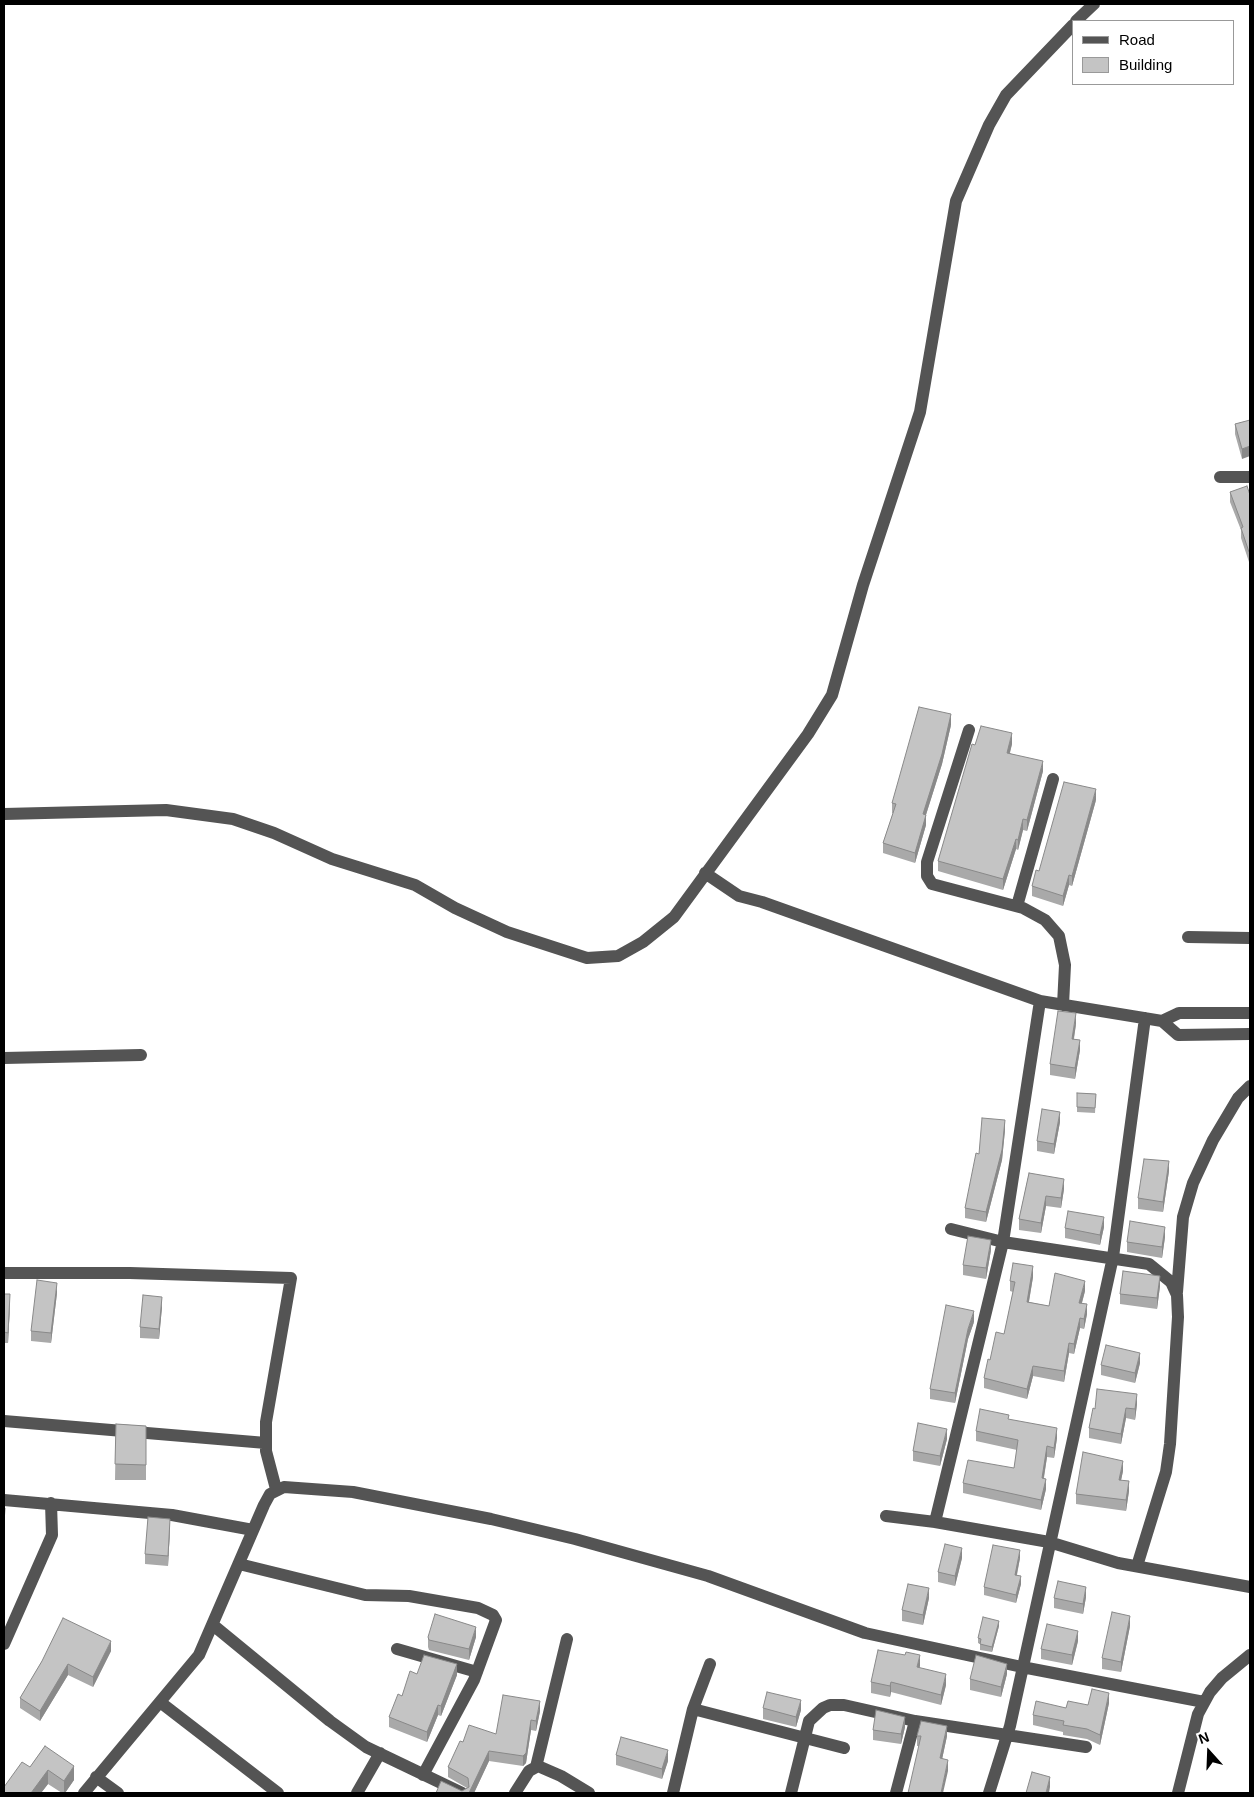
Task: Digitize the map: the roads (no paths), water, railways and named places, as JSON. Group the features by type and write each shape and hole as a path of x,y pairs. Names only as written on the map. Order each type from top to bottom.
{"street":[{"path":"1077,20 1094,4"},
{"path":"4,814 166,810 233,819 332,859 415,885 455,908 507,932 587,958 618,956 643,942 674,917 708,876 808,734 832,695 863,585 920,412 956,201 989,125 1006,95 1072,26"},
{"path":"1220,477 1250,477"},
{"path":"969,730 926,862 927,876 932,884 1017,906 1044,920 1059,936 1065,965 1063,1005"},
{"path":"1017,906 1053,779"},
{"path":"708,876 727,890 1040,1001 1162,1021 1178,1035 1250,1034"},
{"path":"1188,937 1250,938"},
{"path":"935,1522 1002,1242 1040,1001"},
{"path":"1162,1021 1179,1013 1250,1013"},
{"path":"989,1793 1008,1733 1113,1257 1145,1018"},
{"path":"4,1058 140,1055"},
{"path":"1137,1566 1166,1472 1170,1444 1171,1400 1178,1317 1177,1295 1183,1217 1193,1183 1213,1140 1238,1098 1250,1086"},
{"path":"951,1229 1002,1242 1113,1257 1149,1264 1171,1282 1177,1295"},
{"path":"4,1273 130,1273 291,1278 266,1422 266,1443 276,1489"},
{"path":"4,1421 266,1443"},
{"path":"84,1793 199,1654 264,1505 276,1489 292,1486 353,1492 491,1519 575,1539 708,1576 865,1633 1022,1667 1204,1702"},
{"path":"4,1500 172,1515 253,1530"},
{"path":"4,1644 52,1535 51,1503"},
{"path":"886,1516 935,1522 1049,1542 1137,1566 1250,1588"},
{"path":"239,1564 365,1595 408,1596 490,1612 496,1620 477,1672 424,1775"},
{"path":"213,1625 330,1721 366,1747 462,1793"},
{"path":"515,1793 523,1778 536,1766 567,1639"},
{"path":"397,1649 477,1672"},
{"path":"1178,1793 1198,1714 1204,1702 1222,1678 1250,1655"},
{"path":"674,1793 693,1709 710,1664"},
{"path":"160,1702 278,1793"},
{"path":"791,1793 809,1721 822,1708 830,1705 844,1705 916,1720 1008,1733 1086,1747"},
{"path":"693,1709 844,1748"},
{"path":"896,1793 916,1720"},
{"path":"357,1793 380,1753"},
{"path":"536,1766 561,1776 589,1793"},
{"path":"96,1778 118,1793"}]}
